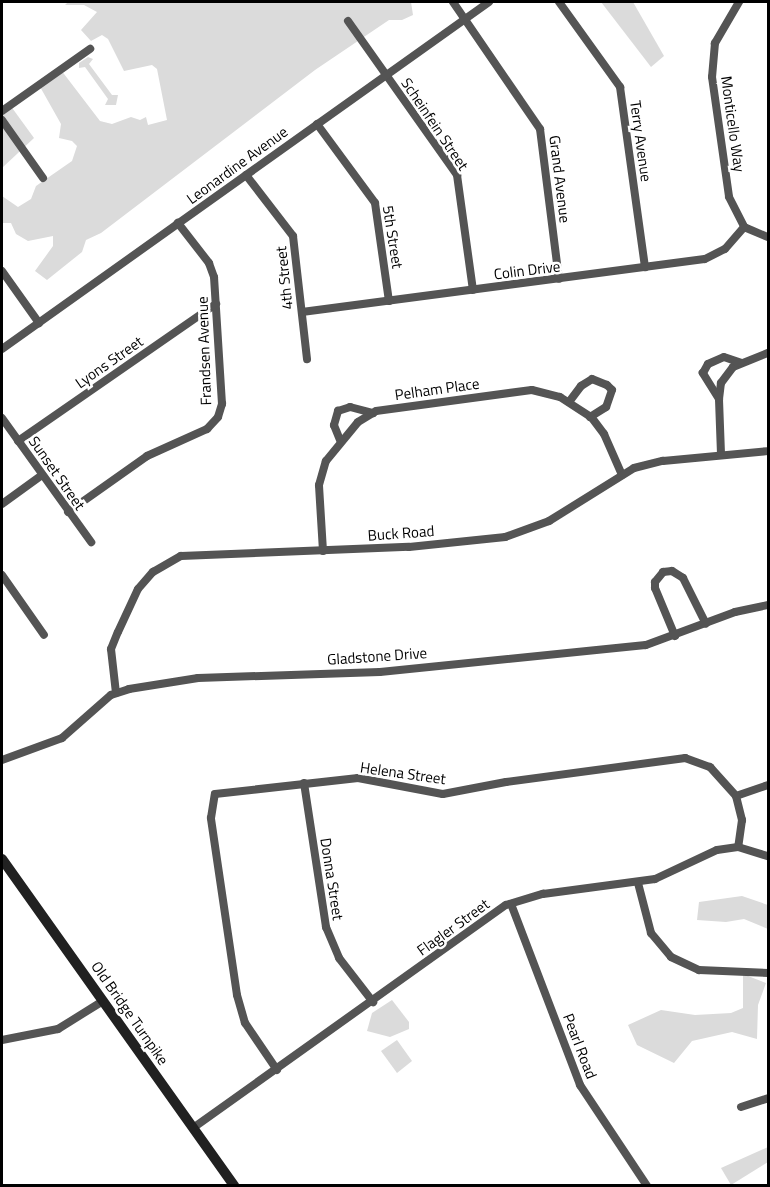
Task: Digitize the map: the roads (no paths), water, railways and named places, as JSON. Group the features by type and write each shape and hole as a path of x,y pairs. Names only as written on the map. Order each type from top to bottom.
{"street":[{"name":"Grand Avenue","path":"453,2 540,129 559,279"},
{"name":"Leonardine Avenue","path":"2,350 489,2"},
{"name":"Terry Avenue","path":"560,2 620,87 645,267"},
{"name":"Monticello Way","path":"739,2 715,43 712,77 729,197 744,227"},
{"name":"Scheinfein Street","path":"348,21 457,175 473,290"},
{"path":"2,111 90,49"},
{"path":"2,120 43,178"},
{"name":"5th Street","path":"317,124 375,203 389,301"},
{"name":"4th Street","path":"246,175 293,236 307,358"},
{"name":"Frandsen Avenue","path":"68,512 147,456 207,429 218,417 222,404 216,304 209,263 178,223"},
{"name":"Colin Drive","path":"302,312 559,279 715,256 744,227"},
{"path":"744,227 768,237"},
{"path":"2,271 39,323"},
{"name":"Lyons Street","path":"18,441 216,304"},
{"path":"721,454 718,399 721,383 741,363 768,353"},
{"path":"718,399 702,373 708,364 724,357 741,363"},
{"path":"569,402 581,386 592,380 607,385 612,390 606,407 590,417"},
{"name":"Pelham Place","path":"373,413 532,390 569,402 590,417 604,434 622,475"},
{"path":"340,440 334,425 338,411 350,407 373,413"},
{"path":"323,551 319,485 327,461 340,440 373,413"},
{"name":"Sunset Street","path":"2,418 91,543"},
{"name":"Buck Road","path":"116,693 111,649 138,589 168,561 197,553 323,551 505,537 549,521 622,475 663,461 768,451"},
{"path":"2,504 42,475"},
{"path":"675,636 655,588 658,577 663,572 672,571 683,578 706,624"},
{"path":"2,575 44,635"},
{"name":"Gladstone Drive","path":"2,760 62,738 116,693 198,678 380,672 646,645 735,612 768,605"},
{"name":"Helena Street","path":"277,1070 245,1023 237,995 211,805 215,794 231,789 358,778 443,794 506,782 685,758 710,767 736,796"},
{"name":"Donna Street","path":"304,783 326,927 339,958 372,1002"},
{"path":"738,847 742,820 736,796 768,785"},
{"name":"Flagler Street","path":"193,1128 511,904 543,894 638,883 717,850 738,847 768,856"},
{"name":"Old Bridge Turnpike","path":"2,859 234,1185"},
{"path":"638,883 651,933 671,957 699,970 768,973"},
{"name":"Pearl Road","path":"511,904 580,1085 608,1132 647,1185"},
{"path":"2,1040 58,1029 103,1001"},
{"path":"741,1107 768,1098"}]}
